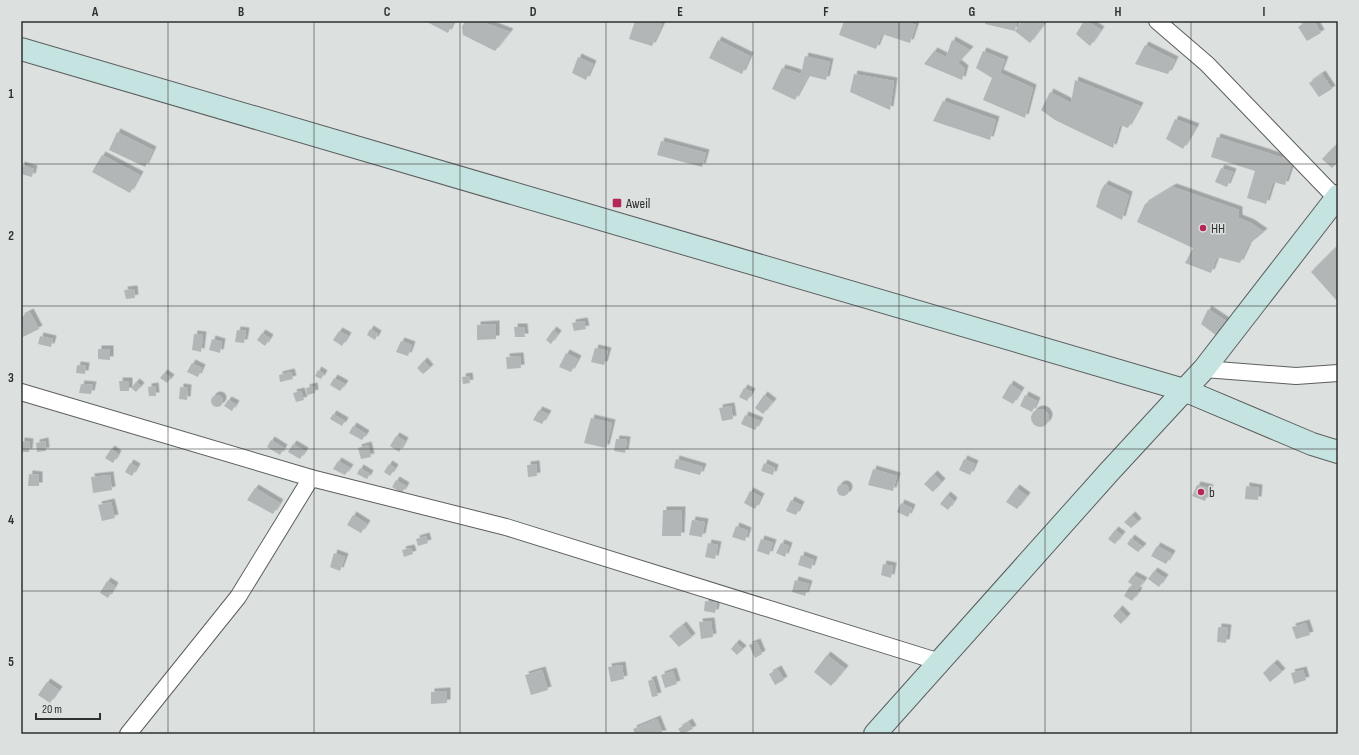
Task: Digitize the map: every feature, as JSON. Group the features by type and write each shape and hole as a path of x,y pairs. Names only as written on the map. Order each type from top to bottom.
{"street":[{"path":"875,734 1109,472 1204,369 1337,197 1207,64 1156,21"},
{"path":"21,49 1184,390 1312,444 1338,452"},
{"path":"1204,369 1296,376 1338,373"},
{"path":"21,392 311,478 506,527 940,662"},
{"path":"128,734 238,597 311,478"}],"building":[{"path":"425,21 454,21 448,33"},
{"path":"465,21 480,21 510,32 495,51 463,35 462,27"},
{"path":"635,21 657,21 662,25 652,46 629,39"},
{"path":"844,21 904,21 916,25 910,43 882,34 876,49 839,35"},
{"path":"986,21 1017,21 1015,31 985,24"},
{"path":"1022,21 1038,21 1044,24 1030,43 1015,31"},
{"path":"1084,21 1087,21 1101,30 1090,46 1076,34"},
{"path":"1307,21 1314,21 1321,33 1307,41 1298,27"},
{"path":"718,40 750,56 742,74 709,58"},
{"path":"952,40 970,50 958,63 965,69 962,80 924,64 934,51 946,57"},
{"path":"1145,45 1175,60 1168,74 1135,64"},
{"path":"983,51 1005,60 1000,73 1033,88 1025,118 983,100 992,78 976,68"},
{"path":"805,56 830,62 826,80 801,74"},
{"path":"578,57 593,64 586,80 572,73"},
{"path":"782,68 808,76 795,100 772,89"},
{"path":"854,74 894,81 890,110 850,92"},
{"path":"1322,74 1332,89 1319,97 1309,83"},
{"path":"1075,80 1140,106 1128,128 1120,125 1113,148 1055,120 1041,110 1050,92 1071,103"},
{"path":"943,101 996,120 990,140 933,121"},
{"path":"1175,119 1196,127 1183,149 1166,139"},
{"path":"117,132 153,150 145,167 109,150"},
{"name":"HH","path":"1217,137 1293,161 1285,185 1273,182 1266,204 1247,198 1255,171 1211,157"},
{"path":"661,141 706,153 702,167 657,155"},
{"path":"1336,145 1338,147 1338,162 1332,168 1322,159"},
{"path":"102,155 140,175 130,193 92,172"},
{"path":"21,165 34,169 32,177 21,174"},
{"name":"HH","path":"1221,168 1233,172 1227,187 1215,182"},
{"path":"1105,184 1129,195 1122,220 1096,207 1101,190"},
{"name":"HH","path":"1173,187 1239,210 1239,218 1251,223 1264,232 1249,244 1240,263 1217,257 1211,273 1185,263 1193,248 1137,222 1145,204"},
{"path":"1336,247 1338,249 1338,302 1311,272"},
{"path":"134,289 135,298 126,299 124,290"},
{"path":"1208,309 1226,321 1217,336 1201,324"},
{"path":"30,312 39,329 23,337 21,317"},
{"path":"584,321 586,329 574,331 572,323"},
{"path":"496,324 496,339 477,340 477,325"},
{"path":"514,327 524,327 525,337 515,337"},
{"path":"370,329 378,334 375,340 367,335"},
{"path":"237,330 246,331 244,343 235,342"},
{"path":"553,330 558,334 551,344 546,340"},
{"path":"339,331 348,336 342,346 333,340"},
{"path":"262,333 270,338 265,346 257,340"},
{"path":"194,334 203,335 201,352 192,350"},
{"path":"40,336 53,339 51,347 38,344"},
{"path":"212,339 222,342 220,353 209,350"},
{"path":"401,341 412,345 408,356 396,352"},
{"path":"595,348 608,351 604,365 591,362"},
{"path":"98,349 110,349 110,360 98,359"},
{"path":"566,353 578,359 571,372 559,367"},
{"path":"520,356 521,368 507,369 506,357"},
{"path":"424,361 430,368 423,374 417,368"},
{"path":"192,363 202,368 198,377 187,372"},
{"path":"77,365 86,366 85,374 76,373"},
{"path":"318,370 324,374 321,379 315,376"},
{"path":"291,372 293,379 280,382 279,375"},
{"path":"164,373 171,378 167,383 160,378"},
{"path":"469,376 470,383 463,384 462,377"},
{"path":"334,378 345,384 340,391 330,385"},
{"path":"119,381 129,381 129,391 120,391"},
{"path":"136,382 141,386 136,392 131,388"},
{"path":"81,384 93,385 91,394 79,393"},
{"path":"1010,384 1021,391 1013,404 1002,398"},
{"path":"155,386 156,396 149,396 148,387"},
{"path":"314,386 315,393 307,395 306,388"},
{"path":"180,387 188,388 187,400 179,399"},
{"path":"744,388 752,392 747,401 739,397"},
{"path":"301,391 304,400 296,402 293,393"},
{"path":"215,395 219,395 223,401 219,407 215,407 211,403 211,399"},
{"path":"764,395 773,402 763,414 755,408"},
{"path":"1025,395 1037,401 1032,412 1020,406"},
{"path":"228,400 236,404 232,411 224,406"},
{"path":"731,406 733,419 722,421 719,408"},
{"path":"1036,409 1044,409 1049,414 1047,425 1044,427 1036,427 1031,422 1031,414"},
{"path":"539,410 548,414 542,424 533,420"},
{"path":"333,414 345,421 342,426 330,419"},
{"path":"745,415 760,421 755,430 741,424"},
{"path":"591,418 612,423 606,448 584,443"},
{"path":"353,426 366,434 362,440 349,433"},
{"path":"396,436 405,441 399,452 390,446"},
{"path":"616,439 627,440 625,453 614,451"},
{"path":"271,440 284,448 280,455 267,447"},
{"path":"21,441 30,442 29,452 21,452"},
{"path":"45,441 46,451 37,452 36,443"},
{"path":"293,444 305,451 300,459 288,452"},
{"path":"368,445 371,457 361,459 358,448"},
{"path":"111,449 118,454 113,463 105,458"},
{"path":"676,459 703,467 700,475 674,468"},
{"path":"964,459 975,464 970,475 959,470"},
{"path":"338,461 350,468 345,475 333,469"},
{"path":"130,463 137,467 132,476 125,472"},
{"path":"764,463 775,468 773,475 761,471"},
{"path":"389,464 395,468 390,476 384,472"},
{"path":"536,464 537,476 528,477 527,465"},
{"path":"360,468 370,474 367,479 357,474"},
{"path":"873,469 897,476 893,491 868,485"},
{"path":"29,474 39,475 39,486 28,486"},
{"path":"934,474 942,482 933,492 924,484"},
{"path":"110,475 112,490 93,493 91,477"},
{"path":"396,480 406,486 402,493 392,487"},
{"path":"845,484 848,485 848,495 841,496 838,495 837,488 838,485"},
{"name":"b","path":"1197,485 1210,488 1205,501 1192,496"},
{"name":"b","path":"1246,486 1259,488 1258,500 1245,499"},
{"path":"255,488 280,503 273,514 247,500"},
{"path":"1016,488 1027,496 1017,509 1006,502"},
{"path":"750,491 761,497 755,509 744,503"},
{"path":"947,495 954,501 948,510 940,504"},
{"path":"791,500 801,505 796,515 786,511"},
{"path":"111,502 115,518 102,521 98,505"},
{"path":"901,503 912,508 908,517 897,512"},
{"path":"663,510 682,510 681,536 662,536"},
{"path":"353,515 367,524 361,533 347,525"},
{"path":"1132,515 1138,522 1131,528 1124,522"},
{"path":"692,520 705,522 702,537 689,535"},
{"path":"736,526 748,531 745,541 732,537"},
{"path":"1115,530 1122,535 1115,544 1108,539"},
{"path":"426,536 428,543 418,546 416,539"},
{"path":"1131,538 1143,547 1138,552 1127,544"},
{"path":"761,539 773,543 769,555 757,551"},
{"path":"708,543 718,545 715,559 705,557"},
{"path":"781,543 789,546 785,557 776,553"},
{"path":"1157,546 1172,554 1166,564 1151,556"},
{"path":"411,548 413,554 404,557 402,550"},
{"path":"334,553 345,557 340,571 330,567"},
{"path":"801,555 814,560 811,569 798,565"},
{"path":"883,564 893,566 891,578 881,575"},
{"path":"1154,571 1165,578 1159,587 1148,579"},
{"path":"1133,575 1144,581 1138,589 1128,582"},
{"path":"795,580 809,584 805,596 792,592"},
{"path":"107,581 115,586 108,598 100,593"},
{"path":"1130,586 1139,591 1132,601 1124,596"},
{"path":"705,601 717,603 715,613 704,611"},
{"path":"1119,609 1127,617 1121,624 1113,616"},
{"path":"711,621 713,637 701,639 699,622"},
{"path":"1306,623 1310,635 1296,639 1292,627"},
{"path":"683,625 692,637 679,647 669,636"},
{"path":"1218,627 1228,628 1226,643 1217,642"},
{"path":"757,642 762,654 755,658 749,645"},
{"path":"736,643 743,649 737,655 731,649"},
{"path":"827,655 845,669 831,686 814,672"},
{"path":"1274,663 1282,672 1270,682 1263,673"},
{"path":"622,665 624,679 611,682 608,667"},
{"path":"778,669 784,680 775,685 769,674"},
{"path":"542,670 548,690 531,695 525,675"},
{"path":"1303,670 1306,680 1294,684 1291,673"},
{"path":"673,671 677,684 665,688 661,675"},
{"path":"653,679 658,696 652,697 648,681"},
{"path":"47,682 59,690 50,703 38,695"},
{"path":"447,691 447,703 431,704 431,692"},
{"path":"657,719 663,734 635,734 633,729"},
{"path":"689,722 693,729 682,734 678,729"}],"place":[{"name":"Aweil","path":"617,203"},
{"name":"HH","path":"1203,228"},
{"name":"b","path":"1201,492"}]}
